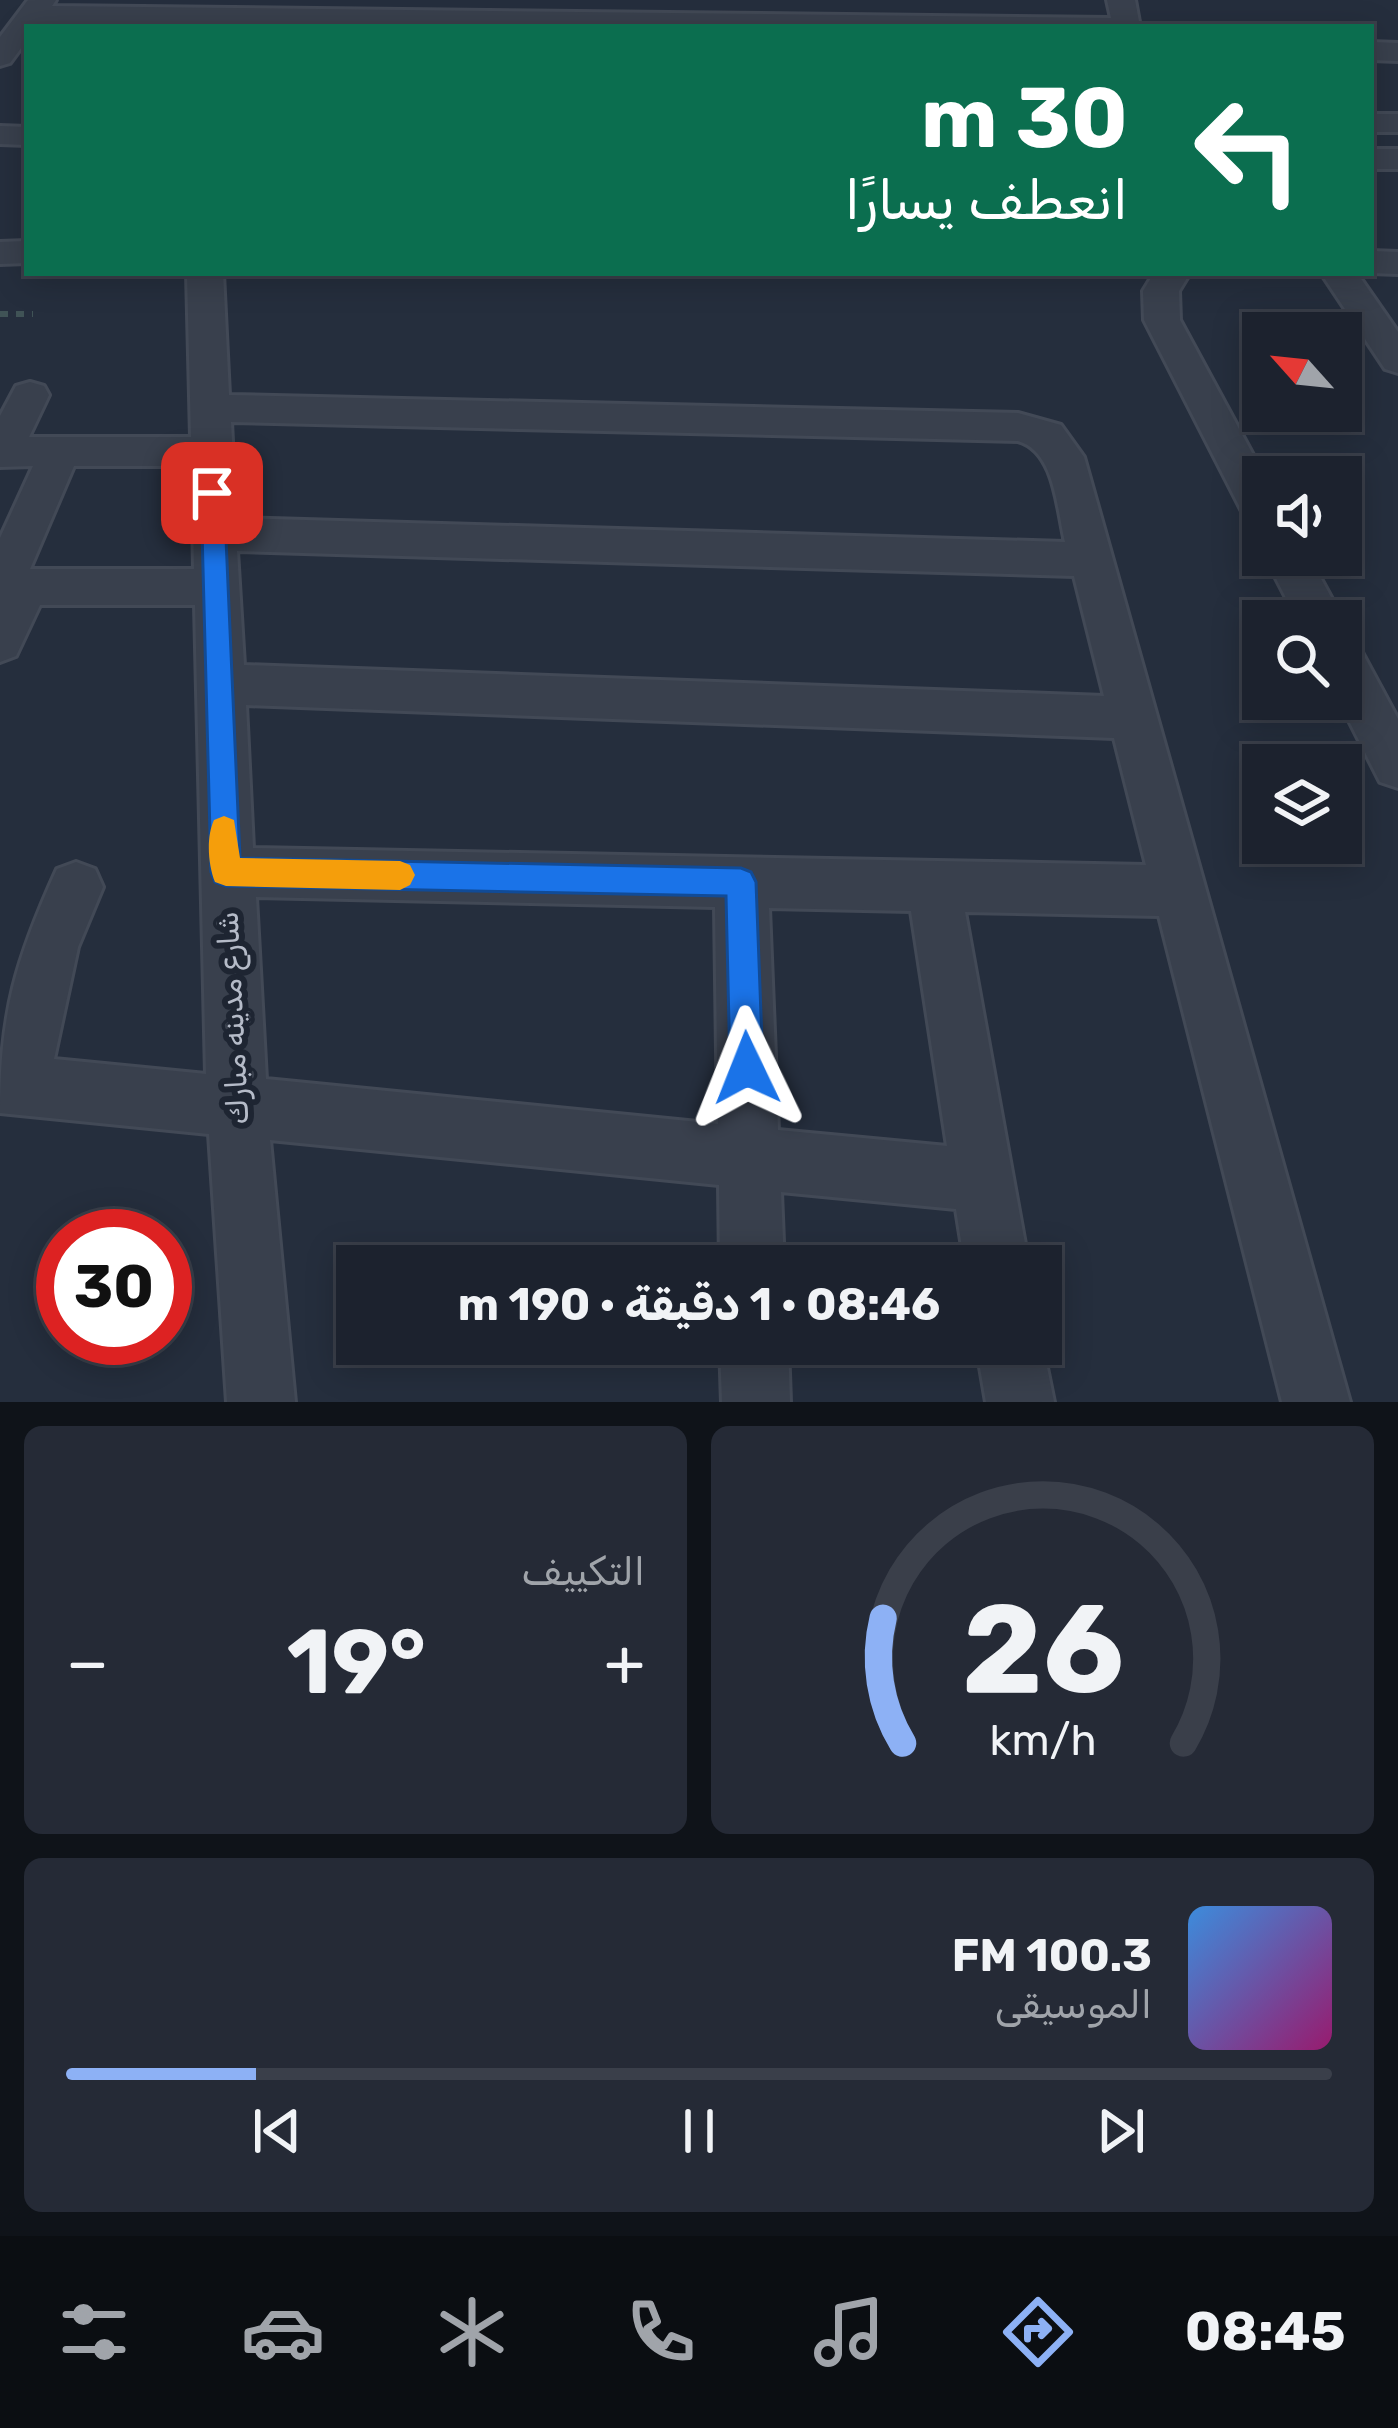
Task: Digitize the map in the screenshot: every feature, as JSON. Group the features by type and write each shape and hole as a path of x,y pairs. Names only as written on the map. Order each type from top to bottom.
{"street":[{"path":"37,7 418,24 863,12 1073,24"},
{"path":"6,60 24,29"},
{"name":"شارع مدينه مبارك","path":"205,276 237,1106 261,1402"},
{"path":"1170,276 1161,291 1162,320 1242,472"},
{"path":"1341,276 1398,360"},
{"path":"30,395 1,452 61,451 210,430 1026,428 1047,435 1064,457 1316,1402"},
{"path":"0,643 8,587 61,451"},
{"path":"214,534 1091,560"},
{"path":"8,587 215,587"},
{"path":"219,684 1134,718"},
{"path":"1362,698 1398,766"},
{"path":"226,872 1180,891"},
{"path":"741,882 752,1245"},
{"path":"76,886 50,947 9,1083 983,1181"},
{"path":"934,886 994,1245"},
{"path":"755,1365 756,1402"},
{"path":"1014,1365 1020,1402"}],"path":[{"path":"0,314 33,314"}],"slow traffic":[{"path":"224,830 226,872 400,875"}],"route":[{"path":"212,493 226,872 741,882 747,1068"}]}
